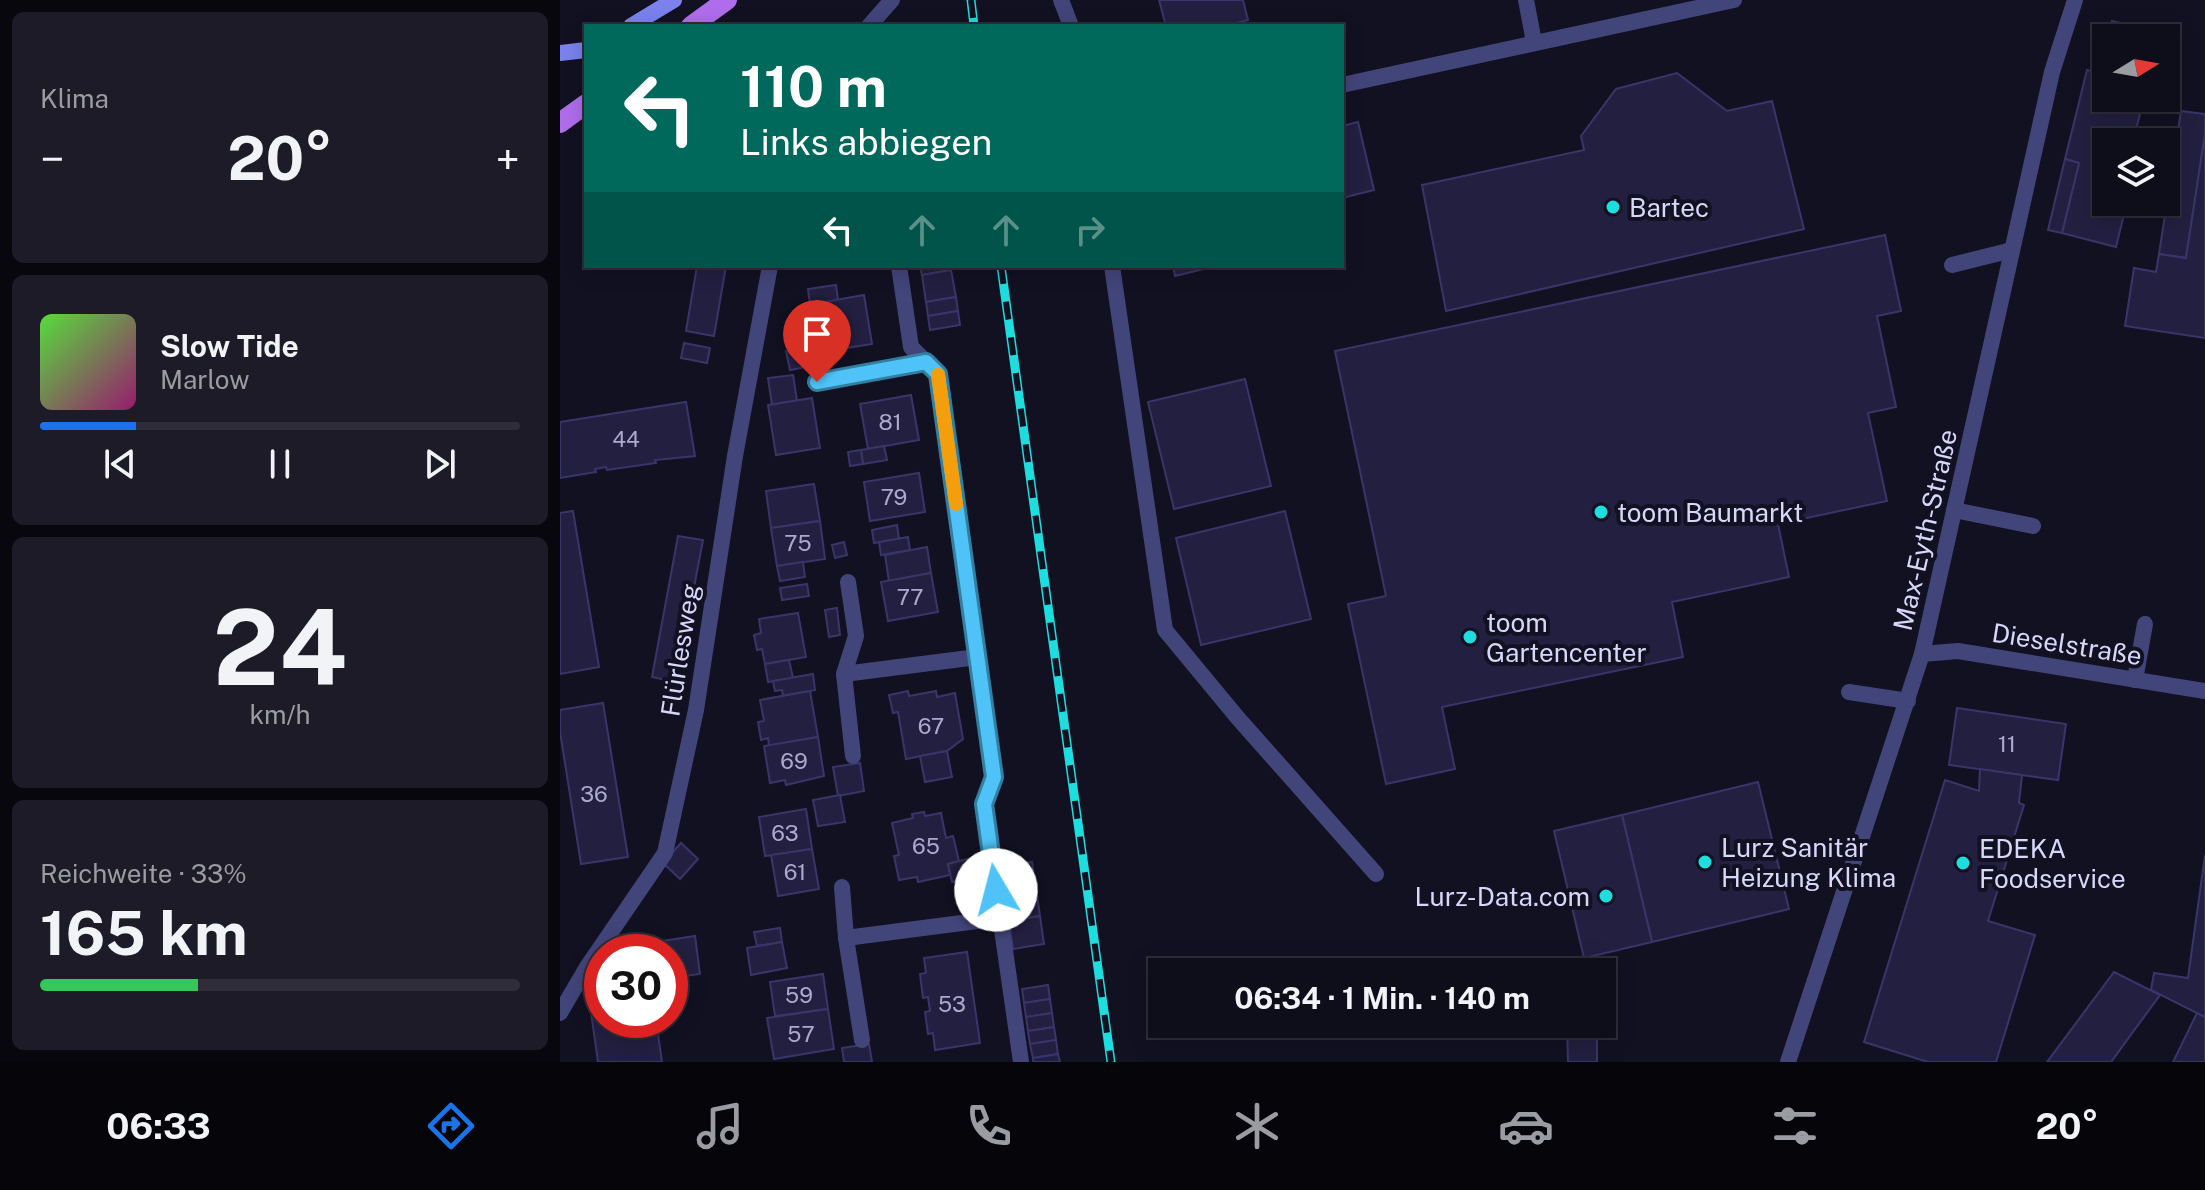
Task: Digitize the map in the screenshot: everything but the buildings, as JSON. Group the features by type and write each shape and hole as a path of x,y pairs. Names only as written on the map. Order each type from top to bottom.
{"main road":[{"path":"694,24 727,0"},
{"path":"560,123 584,105"}],"street":[{"path":"634,24 674,0"},
{"path":"871,24 892,0"},
{"path":"1061,0 1070,24"},
{"path":"1526,0 1534,42"},
{"path":"1344,85 1734,0"},
{"name":"Max-Eyth-Straße","path":"1788,1062 1922,654 2052,72 2075,0"},
{"path":"560,53 584,50"},
{"path":"1952,265 2012,250"},
{"name":"Flürlesweg","path":"560,1013 587,967 665,853 696,710 735,456 769,268"},
{"path":"899,268 911,347 938,374 994,777 984,804 1021,1062"},
{"path":"1112,268 1165,630 1237,717 1376,874"},
{"path":"817,382 926,362"},
{"path":"1954,510 2033,526"},
{"path":"848,582 856,636 844,674 853,756"},
{"path":"2135,680 2145,624"},
{"name":"Dieselstraße","path":"1922,654 1958,651 2205,691"},
{"path":"844,674 977,657"},
{"path":"1849,692 1908,701"},
{"path":"842,887 846,938 862,1040"},
{"path":"846,938 1000,918"}],"railway":[{"path":"971,0 974,24"},
{"path":"1001,268 1111,1062"}],"slow traffic":[{"path":"938,375 956,504"}],"place":[{"name":"Bartec","path":"1613,207"},
{"name":"toom Baumarkt","path":"1601,512"},
{"name":"toom Gartencenter","path":"1470,637"},
{"name":"Lurz Sanitär Heizung Klima","path":"1705,862"},
{"name":"EDEKA Foodservice","path":"1963,863"},
{"name":"Lurz-Data.com","path":"1606,896"}],"route":[{"path":"817,382 926,362 938,374 994,777 984,804 996,890"}]}
